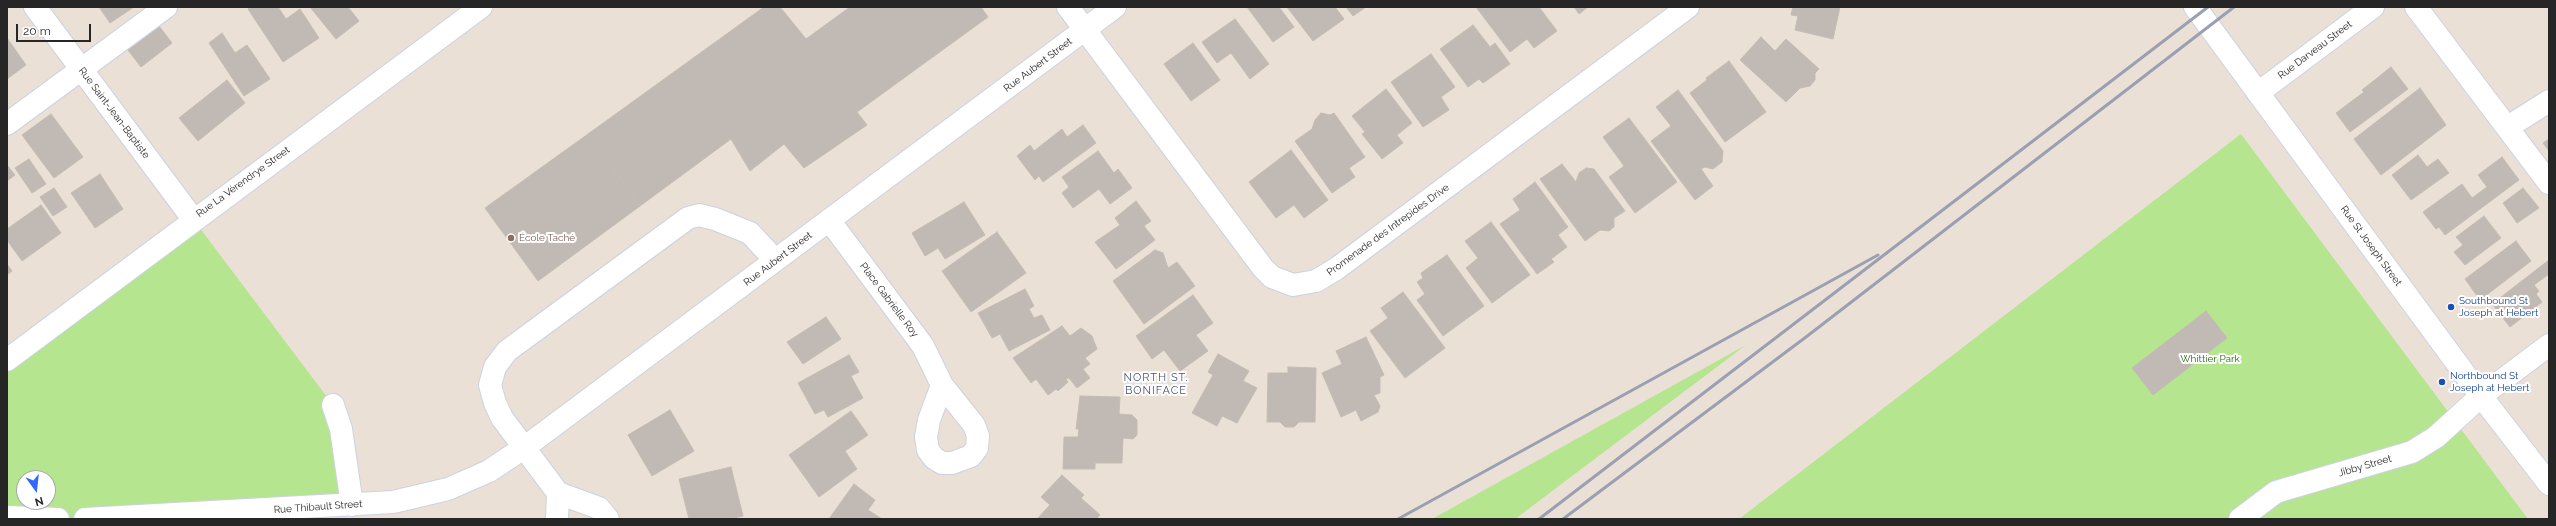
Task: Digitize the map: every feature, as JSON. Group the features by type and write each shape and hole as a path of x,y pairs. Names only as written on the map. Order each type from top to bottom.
{"street":[{"name":"Rue Saint-Jean-Baptiste","path":"35,7 193,219"},
{"path":"7,124 166,7"},
{"name":"Rue La Vérendrye Street","path":"7,360 193,219 481,7"},
{"name":"Promenade des Intrepides Drive","path":"1068,7 1263,268 1272,277 1293,285 1316,281 1336,269 1688,7"},
{"name":"Rue Aubert Street","path":"431,494 453,487 489,471 525,447 1115,7"},
{"name":"Rue St Joseph Street","path":"2195,7 2481,396 2549,484"},
{"name":"Rue Darveau Street","path":"2258,93 2373,7"},
{"path":"2416,7 2508,127 2549,184"},
{"path":"2508,127 2549,100"},
{"path":"608,519 600,508 558,493 502,418 490,386 495,367 508,351 688,218 699,215 715,219 750,233 775,260"},
{"name":"Place Gabrielle Roy","path":"829,220 923,346 942,385"},
{"name":"Jibby Street","path":"2240,519 2276,492 2412,452 2436,437 2481,396 2549,346"},
{"path":"333,405 341,429 352,505"},
{"path":"557,519 558,493"},
{"name":"Rue Thibault Street","path":"85,519 352,505 393,502 431,494"},
{"path":"7,517 58,519"}],"green space":[{"name":"Whittier Park","path":"2241,134 2528,519 1739,519"},
{"path":"193,219 333,405 352,505 85,519 7,517 7,360"},
{"path":"1746,345 1515,519 1432,519"}],"building":[{"path":"99,7 134,7 110,23"},
{"path":"252,7 278,7 286,19 300,9 319,38 283,62 248,9"},
{"path":"310,7 348,7 359,21 336,39"},
{"path":"764,7 780,7 806,39 850,7 981,7 988,17 857,112 867,125 804,168 784,144 750,171 731,139 640,206 588,134"},
{"path":"1247,7 1279,7 1294,27 1273,42"},
{"path":"1287,7 1335,7 1344,19 1313,41"},
{"path":"1346,7 1366,7 1353,16"},
{"path":"1476,7 1539,7 1557,31 1534,48 1527,39 1510,52"},
{"path":"1574,7 1588,7 1579,14"},
{"path":"1793,7 1840,7 1833,39 1795,30 1798,16 1791,15"},
{"path":"1235,19 1269,64 1250,79 1231,53 1217,63 1202,42"},
{"path":"1473,25 1490,47 1495,43 1510,64 1483,83 1479,79 1468,87 1440,49"},
{"path":"159,26 172,43 141,67 128,50"},
{"path":"222,33 235,53 247,45 270,79 244,96 209,43"},
{"path":"1761,37 1775,51 1786,39 1819,69 1815,73 1815,80 1810,86 1800,88 1786,102 1740,60"},
{"path":"7,38 26,65 7,79"},
{"path":"1193,43 1220,80 1191,101 1164,64"},
{"path":"1431,54 1455,87 1441,97 1449,110 1423,127 1391,82"},
{"path":"1729,61 1766,112 1725,142 1690,93 1707,80 1706,78"},
{"path":"2391,67 2408,89 2350,132 2336,113 2364,92 2362,90"},
{"path":"227,80 245,103 198,141 179,118"},
{"path":"2420,88 2446,125 2381,175 2354,139"},
{"path":"1386,89 1412,123 1397,135 1403,143 1382,159 1362,134 1365,132 1352,116"},
{"path":"1678,90 1723,151 1722,162 1713,169 1705,167 1701,169 1713,186 1695,200 1651,141 1671,126 1656,107"},
{"path":"1321,113 1330,115 1334,113 1365,157 1349,168 1355,177 1332,193 1295,141 1312,129 1315,120"},
{"path":"51,114 83,157 54,178 22,135"},
{"path":"1629,118 1677,182 1635,213 1609,177 1624,166 1603,137"},
{"path":"1083,125 1096,143 1043,182 1039,176 1035,180 1017,156 1030,145 1034,151 1062,129 1067,137"},
{"path":"588,134 640,206 538,281 485,208"},
{"path":"2549,139 2549,151 2543,143"},
{"path":"1291,150 1328,200 1304,218 1294,205 1276,218 1249,182"},
{"path":"1098,151 1114,173 1118,169 1132,188 1110,204 1099,189 1073,208 1062,193 1069,187 1062,177"},
{"path":"2418,155 2427,167 2438,159 2449,173 2411,200 2392,175"},
{"path":"2502,157 2519,180 2445,235 2439,227 2436,229 2423,212 2462,184 2472,198 2487,187 2478,175"},
{"path":"29,159 46,184 32,193 15,168"},
{"path":"1562,164 1576,182 1579,173 1586,168 1594,169 1625,211 1614,218 1614,227 1609,231 1600,230 1585,241 1540,179"},
{"path":"7,165 15,175 7,181"},
{"path":"100,174 123,209 95,228 71,193"},
{"path":"1535,182 1568,227 1558,235 1567,247 1551,259 1554,262 1537,274 1500,224 1520,210 1513,199"},
{"path":"54,188 67,207 53,216 40,197"},
{"path":"2523,188 2539,208 2517,223 2503,203"},
{"path":"1136,201 1151,221 1144,226 1155,240 1116,269 1095,242 1120,225 1115,218"},
{"path":"964,202 985,235 945,259 938,248 925,256 912,233"},
{"path":"41,205 61,233 22,261 7,240 7,229"},
{"path":"2484,216 2501,238 2465,265 2454,252 2463,245 2456,237"},
{"path":"1491,222 1530,275 1492,303 1466,268 1478,258 1465,241"},
{"path":"997,232 1026,273 971,312 942,271"},
{"path":"2516,241 2531,261 2480,300 2465,279"},
{"path":"1155,250 1163,253 1168,268 1177,262 1195,286 1144,324 1113,281"},
{"path":"1447,255 1484,306 1443,336 1417,300 1425,294 1417,282 1423,278 1421,273"},
{"path":"2549,260 2549,274 2534,285 2539,291 2536,294 2542,302 2510,327 2492,304"},
{"path":"7,264 12,271 7,275"},
{"path":"1025,289 1034,306 1029,309 1034,318 1042,315 1050,330 1009,351 1000,334 992,338 978,313"},
{"path":"1403,292 1445,348 1405,378 1370,331 1388,318 1381,308"},
{"path":"1193,295 1213,323 1196,335 1208,351 1180,371 1164,350 1152,359 1136,336"},
{"path":"2206,311 2227,338 2153,395 2132,368"},
{"path":"826,317 841,339 803,364 787,342"},
{"path":"1062,326 1070,336 1081,328 1092,336 1097,349 1085,358 1090,364 1083,369 1090,378 1077,388 1069,378 1066,379 1068,382 1058,391 1056,389 1048,395 1036,379 1031,383 1013,358"},
{"path":"1366,337 1384,375 1380,377 1380,393 1374,395 1380,406 1378,412 1361,421 1356,410 1341,417 1322,373 1342,364 1336,351"},
{"path":"1218,354 1249,371 1243,381 1257,388 1237,423 1222,416 1217,426 1192,413 1213,375 1208,372"},
{"path":"849,355 859,372 851,376 863,398 828,417 824,410 815,414 798,383"},
{"path":"1288,367 1316,368 1315,422 1299,422 1294,427 1285,427 1280,422 1267,422 1268,373 1288,373"},
{"path":"1080,396 1120,397 1119,414 1132,415 1137,420 1137,435 1133,439 1123,438 1122,463 1095,463 1095,469 1063,469 1064,437 1078,437 1079,429 1076,429"},
{"path":"670,410 694,451 652,476 628,435"},
{"path":"851,411 868,435 845,451 857,469 819,497 789,455"},
{"path":"731,467 743,516 729,519 689,519 679,479"},
{"path":"1062,475 1084,495 1081,498 1100,515 1096,519 1037,519 1050,505 1041,497"},
{"path":"854,484 875,500 868,510 882,519 829,519"}],"railway":[{"path":"1539,519 2208,7"},
{"path":"1563,519 1806,337 2234,7"},
{"path":"1398,519 1878,255"}],"place":[{"name":"École Taché","path":"511,238"},
{"name":"Southbound St Joseph at Hebert","path":"2451,307"},
{"name":"Northbound St Joseph at Hebert","path":"2442,382"}],"district":[{"name":"NORTH ST. BONIFACE","path":"1156,384"}]}
